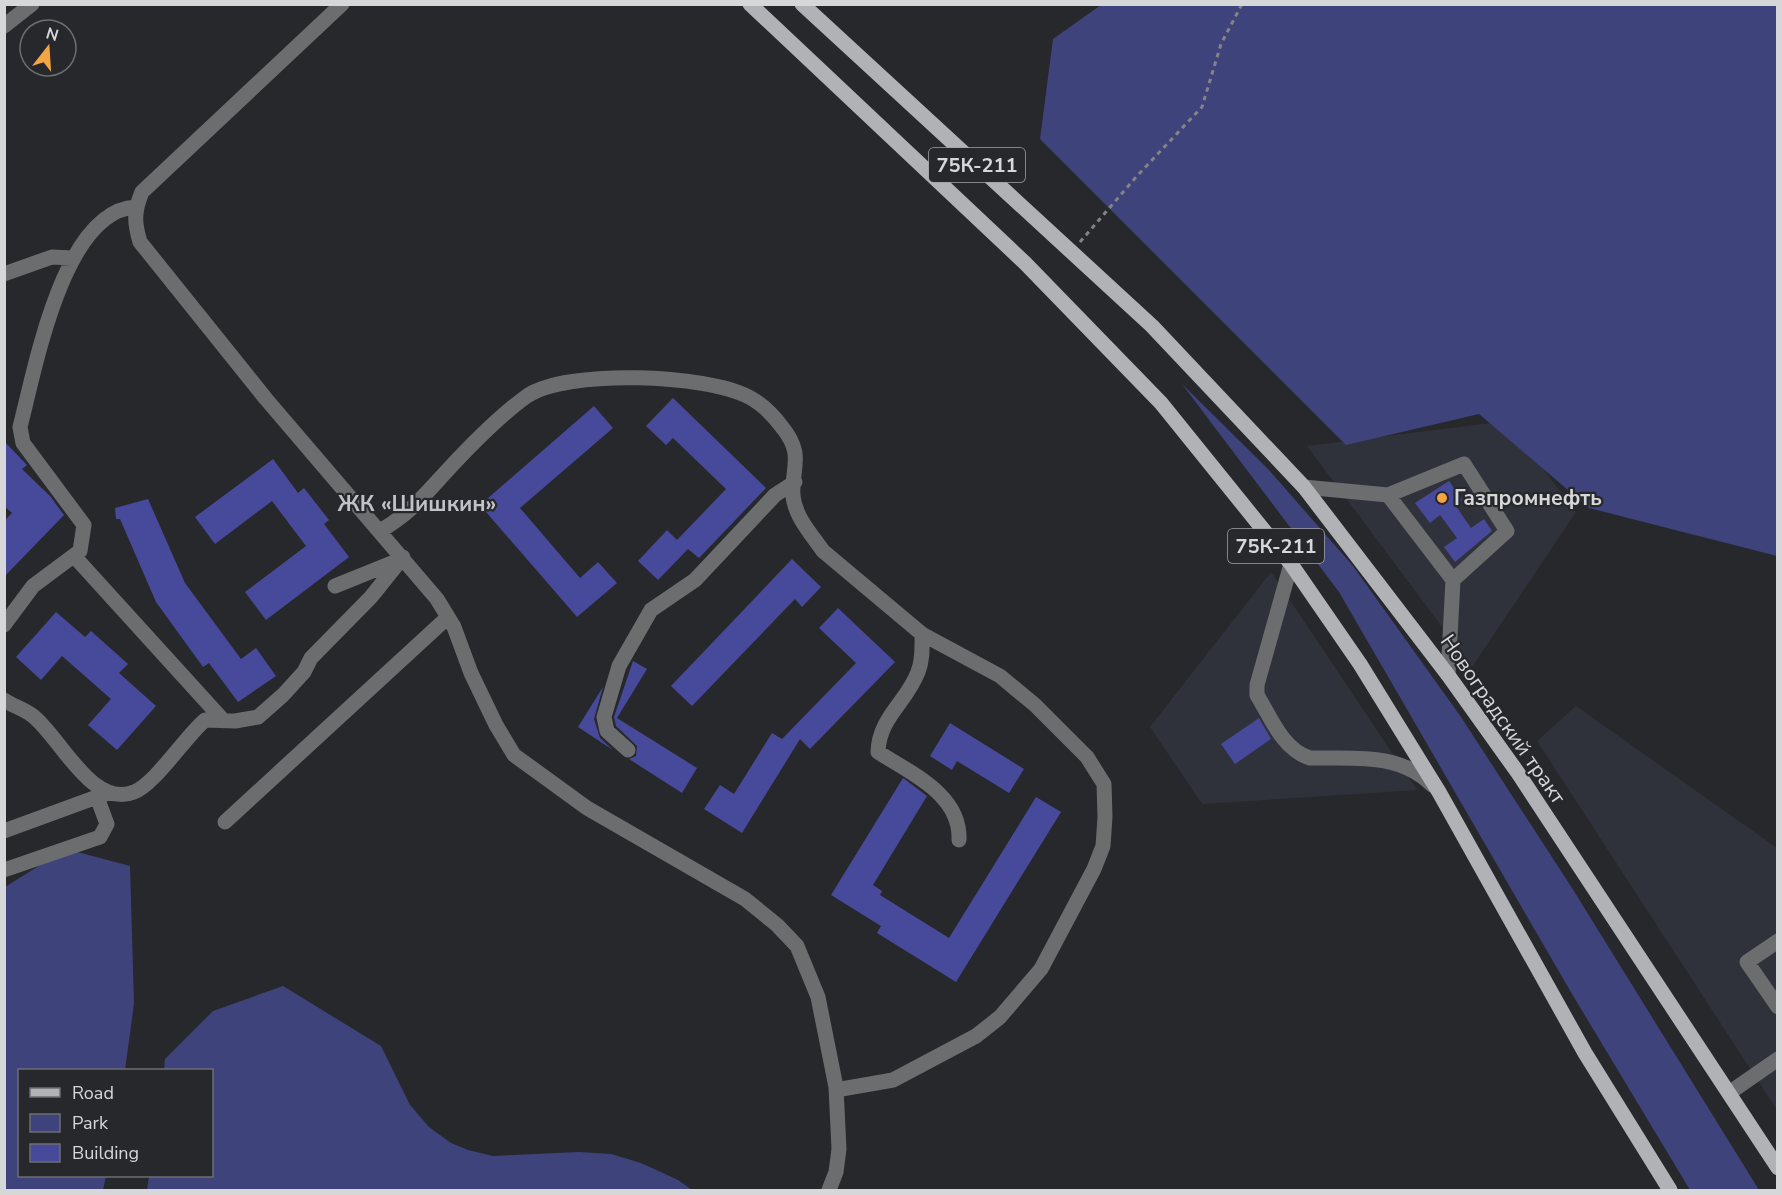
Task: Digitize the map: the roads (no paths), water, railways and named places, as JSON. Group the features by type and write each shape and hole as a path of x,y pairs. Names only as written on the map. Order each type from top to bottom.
{"main road":[{"name":"75К-211","path":"750,4 1025,263 1153,394 1291,564 1360,664 1439,792 1585,1053 1670,1191"},
{"name":"Новоградский тракт","path":"802,4 1152,326 1304,488 1448,675 1518,772 1778,1168"}],"lane":[{"path":"4,26 32,4"},
{"path":"342,4 142,192 136,207 134,223 140,242 266,399 403,557 448,617 496,725 514,755 586,808 745,899 777,925 797,946 818,997 836,1090 839,1149 836,1172 829,1191"},
{"path":"4,625 33,586 80,551 84,525 23,443 20,427 60,285 72,258 84,240 114,212 136,207"},
{"path":"4,274 52,257 72,258"},
{"path":"380,531 418,504 445,473 528,395 559,382 690,379 722,386 748,397 766,409 784,429 793,446 797,465 793,496 796,509 823,551 922,634 1000,676 1035,705 1087,757 1104,784 1106,817 1103,846 1094,869 1041,969 1000,1017 976,1036 893,1080 836,1090"},
{"path":"1304,488 1388,495 1464,464 1507,531 1454,580"},
{"path":"628,750 607,731 604,717 619,666 651,610 695,580 775,495 795,482"},
{"path":"1388,495 1454,580 1448,675"},
{"path":"74,556 223,720"},
{"path":"334,586 378,571 403,557"},
{"path":"4,831 104,795 135,792 205,720 235,721 258,717 304,672 311,658 370,597 403,557"},
{"path":"1291,564 1257,685 1257,695 1288,745 1297,754 1310,758 1398,763 1423,776 1439,792"},
{"path":"225,822 448,617"},
{"path":"922,634 922,652 918,673 882,727 878,752 932,785 960,828 959,840"},
{"path":"4,700 33,716 59,743 75,768 97,786 104,795 107,824 100,837 4,870"},
{"path":"1778,941 1747,962 1778,1007"},
{"path":"1729,1093 1778,1059"}],"place":[{"name":"Газпромнефть","path":"1442,498"}],"district":[{"name":"ЖК «Шишкин»","path":"417,503"}]}
